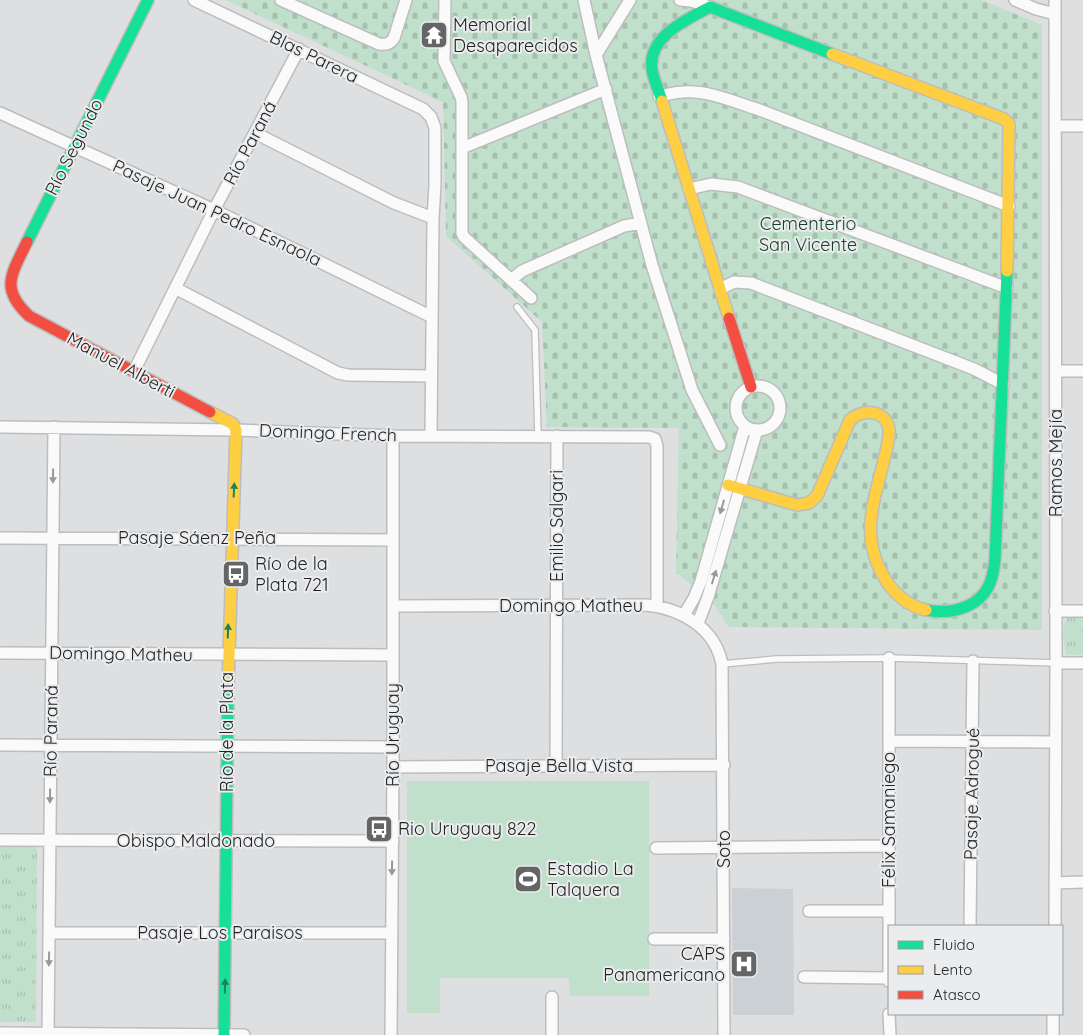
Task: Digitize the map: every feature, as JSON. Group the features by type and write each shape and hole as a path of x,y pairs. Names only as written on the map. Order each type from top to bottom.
{"street":[{"name":"Río Segundo","path":"9,296 8,285 10,277 148,0"},
{"name":"Blas Parera","path":"194,0 423,110 431,117 435,128 433,218"},
{"path":"282,0 379,44 385,44 391,43 394,38 406,0"},
{"path":"445,0 444,61 461,97 462,233 464,237 531,298"},
{"path":"584,0 596,55 652,265 692,390 720,445"},
{"path":"596,55 630,0"},
{"path":"680,0 691,1 710,7 1004,119 1009,124 1010,131 1007,288 995,560 992,577 984,593 964,609 935,612 915,607 896,594 882,572 873,551 869,532 889,429 885,420 874,412 860,412 850,420 817,496 810,503 797,505 728,485"},
{"path":"1015,0 1036,9 1055,14"},
{"name":"Ramos Mejía","path":"1055,0 1055,925"},
{"path":"710,7 673,27 660,41 652,65 688,188 751,387"},
{"name":"Río Paraná","path":"134,371 214,210 299,49"},
{"path":"462,148 606,89"},
{"path":"660,96 689,92 706,93 726,99 757,109 1008,206"},
{"name":"Pasaje Juan Pedro Esnaola","path":"0,113 214,210 432,317"},
{"path":"1055,126 1083,126"},
{"path":"255,133 394,202 433,218 431,436"},
{"path":"688,188 710,184 738,187 1007,288"},
{"path":"511,280 522,271 624,226 641,224"},
{"path":"720,288 734,282 751,283 974,369 1003,384"},
{"path":"175,288 338,373 348,375 431,376"},
{"name":"Manuel Alberti","path":"9,296 30,316 233,424 236,430"},
{"path":"1056,371 1083,371"},
{"path":"751,387 766,388 777,398 780,405 777,420 765,429 757,430 745,426 740,421 736,408 740,395 751,387"},
{"path":"684,615 701,581 745,426"},
{"name":"Domingo French","path":"0,427 236,430 393,436 650,437 655,439 657,446 657,606"},
{"name":"Río Paraná","path":"48,1034 54,427"},
{"name":"Río de la Plata","path":"224,1035 228,656 236,430"},
{"path":"698,623 708,597 757,430"},
{"name":"Río Uruguay","path":"390,1035 393,842 393,436"},
{"name":"Emilio Salgari","path":"556,766 557,436"},
{"name":"Pasaje Sáenz Peña","path":"0,538 393,540"},
{"name":"Domingo Matheu","path":"393,606 657,606 684,615 698,623 717,649 722,664"},
{"path":"1055,612 1083,611"},
{"name":"Domingo Matheu","path":"0,653 228,656 393,655"},
{"name":"Félix Samaniego","path":"888,925 889,658"},
{"name":"Pasaje Adrogué","path":"970,925 973,661"},
{"path":"1056,663 1083,663"},
{"name":"Soto","path":"722,664 724,1035"},
{"path":"889,741 1056,742"},
{"path":"0,745 393,747"},
{"name":"Pasaje Bella Vista","path":"393,767 724,765"},
{"name":"Obispo Maldonado","path":"0,840 393,842"},
{"path":"656,848 888,846"},
{"path":"1055,882 1083,882"},
{"path":"808,912 888,912"},
{"name":"Pasaje Los Paraisos","path":"49,933 392,933"},
{"path":"654,939 724,939"},
{"path":"804,978 888,980"},
{"path":"552,997 552,1035"},
{"path":"889,1015 890,1035"},
{"path":"1053,1015 1053,1035"},
{"path":"0,1033 244,1035"}],"lane":[{"path":"517,307 535,330 538,436"},
{"path":"722,664 777,659 889,658 1056,663"}],"shaded area":[{"path":"732,888 793,889 794,1015 733,1015"}],"green space":[{"name":"Cementerio San Vicente","path":"226,0 982,0 1042,25 1042,630 729,627 710,599 676,573 679,428 547,427 542,322 446,236 443,102"},
{"path":"1083,617 1083,655 1067,655 1064,636 1066,618"},
{"name":"Estadio La Talquera","path":"407,781 649,781 649,996 570,996 569,978 440,978 440,1013 407,1013"},
{"path":"0,843 37,843 36,1022 0,1022"}],"traffic: fast":[{"path":"27,242 148,0"},
{"path":"662,101 652,70 652,58 656,48 670,31 710,7 832,54"},
{"path":"926,610 954,610 972,604 985,592 993,575 1007,271"},
{"path":"224,1035 228,688"}],"traffic: slow":[{"path":"832,54 1004,119 1009,124 1007,271"},
{"path":"662,101 729,318"},
{"path":"210,412 233,424 236,430 228,688"},
{"path":"728,485 797,505 809,503 817,496 850,420 861,414 879,414 887,422 889,433 872,509 871,538 873,552 887,582 895,591 904,600 926,610"}],"traffic: jam":[{"path":"27,242 16,264 11,281 11,289 14,298 29,316 210,412"},
{"path":"729,318 751,387"}],"place":[{"name":"Memorial Desaparecidos","path":"434,35"},
{"name":"Río de la Plata 721","path":"236,574"},
{"name":"Rio Uruguay 822","path":"379,829"},
{"name":"Estadio La Talquera","path":"528,879"},
{"name":"CAPS Panamericano","path":"744,964"}]}
